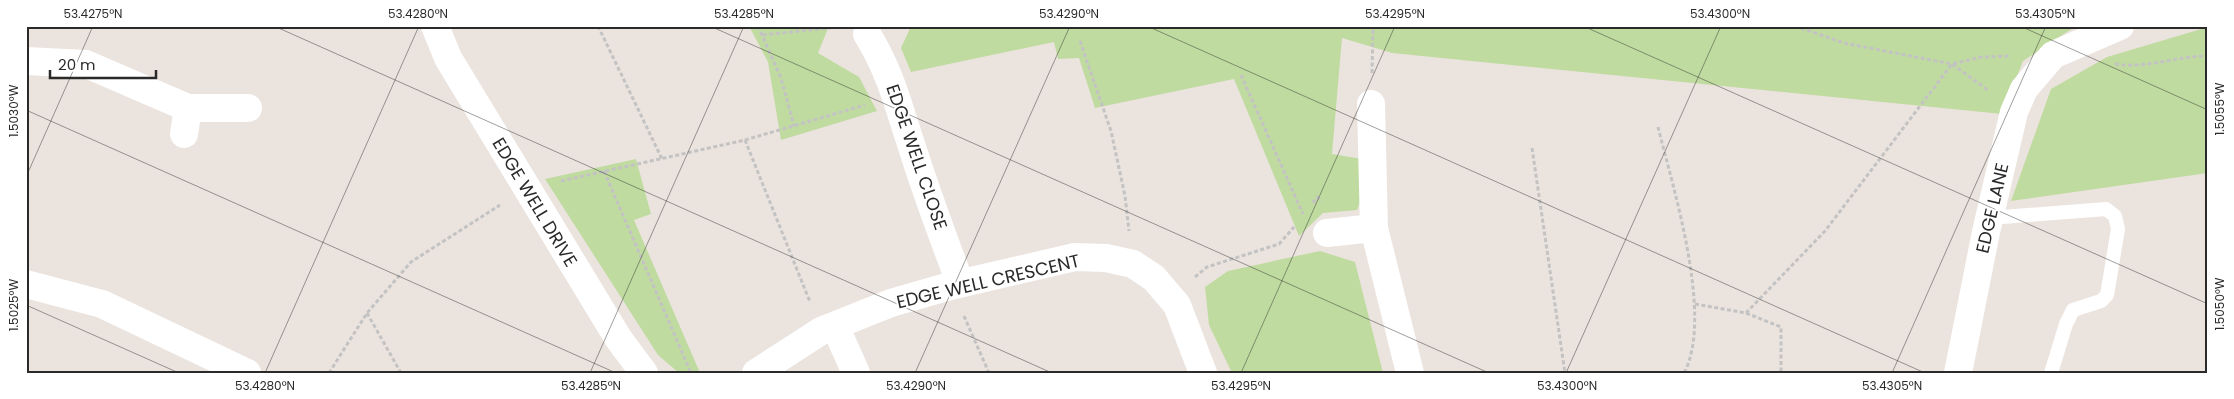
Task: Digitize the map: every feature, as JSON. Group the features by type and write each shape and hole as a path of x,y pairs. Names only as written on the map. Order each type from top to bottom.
{"street":[{"name":"EDGE WELL DRIVE","path":"435,26 448,58 618,338 644,373"},
{"path":"2053,55 2120,26"},
{"name":"EDGE WELL CLOSE","path":"867,34 884,62 897,96 955,285"},
{"name":"EDGE LANE","path":"1958,373 2014,112 2024,89 2053,55"},
{"path":"26,60 86,64 186,121 248,108"},
{"path":"1371,104 1351,230 1410,373"},
{"name":"EDGE WELL CRESCENT","path":"756,373 828,329 890,303 955,285 1075,257 1106,258 1133,264 1154,278 1172,297 1203,373"},
{"path":"26,284 102,304 247,373"},
{"path":"828,329 856,373"}],"lane":[{"path":"1990,218 2106,209 2115,216 2118,228 2107,295 2101,301 2074,310 2066,324 2051,373"}],"path":[{"path":"598,26 662,159"},
{"path":"758,26 781,78 794,126"},
{"path":"1371,104 1373,26"},
{"path":"1795,26 1844,43 1952,64 1982,57 2053,55"},
{"path":"763,35 839,27 867,34"},
{"path":"1080,41 1111,132 1125,196 1133,264"},
{"path":"2107,63 2135,67 2194,56 2208,56"},
{"path":"1952,64 2014,112"},
{"path":"1746,313 1825,231 1952,64"},
{"path":"1241,75 1304,216 1317,197 1351,230"},
{"path":"329,373 367,313 411,262 527,188 745,140 897,96"},
{"path":"1658,127 1682,222 1695,304 1696,334 1685,373"},
{"path":"745,140 828,329"},
{"path":"1532,148 1565,373"},
{"path":"604,171 691,373"},
{"path":"1172,297 1207,267 1279,244 1298,223"},
{"path":"955,285 989,373"},
{"path":"1695,304 1746,313 1781,327 1781,373"},
{"path":"367,313 401,373"}],"green space":[{"path":"749,26 829,26 818,53 859,77 877,111 781,140 768,62"},
{"path":"911,26 2076,26 2023,61 2002,114 1392,53 1342,38 1332,154 1362,159 1363,194 1357,210 1323,213 1299,236 1234,79 1095,108 1079,58 1058,59 1054,42 911,72 901,48"},
{"path":"2208,27 2208,173 2011,201 2051,89 2107,57"},
{"path":"636,159 651,214 634,220 700,373 679,373 658,355 545,179"},
{"path":"1320,251 1355,262 1383,373 1232,373 1209,325 1205,287 1228,271"}]}
